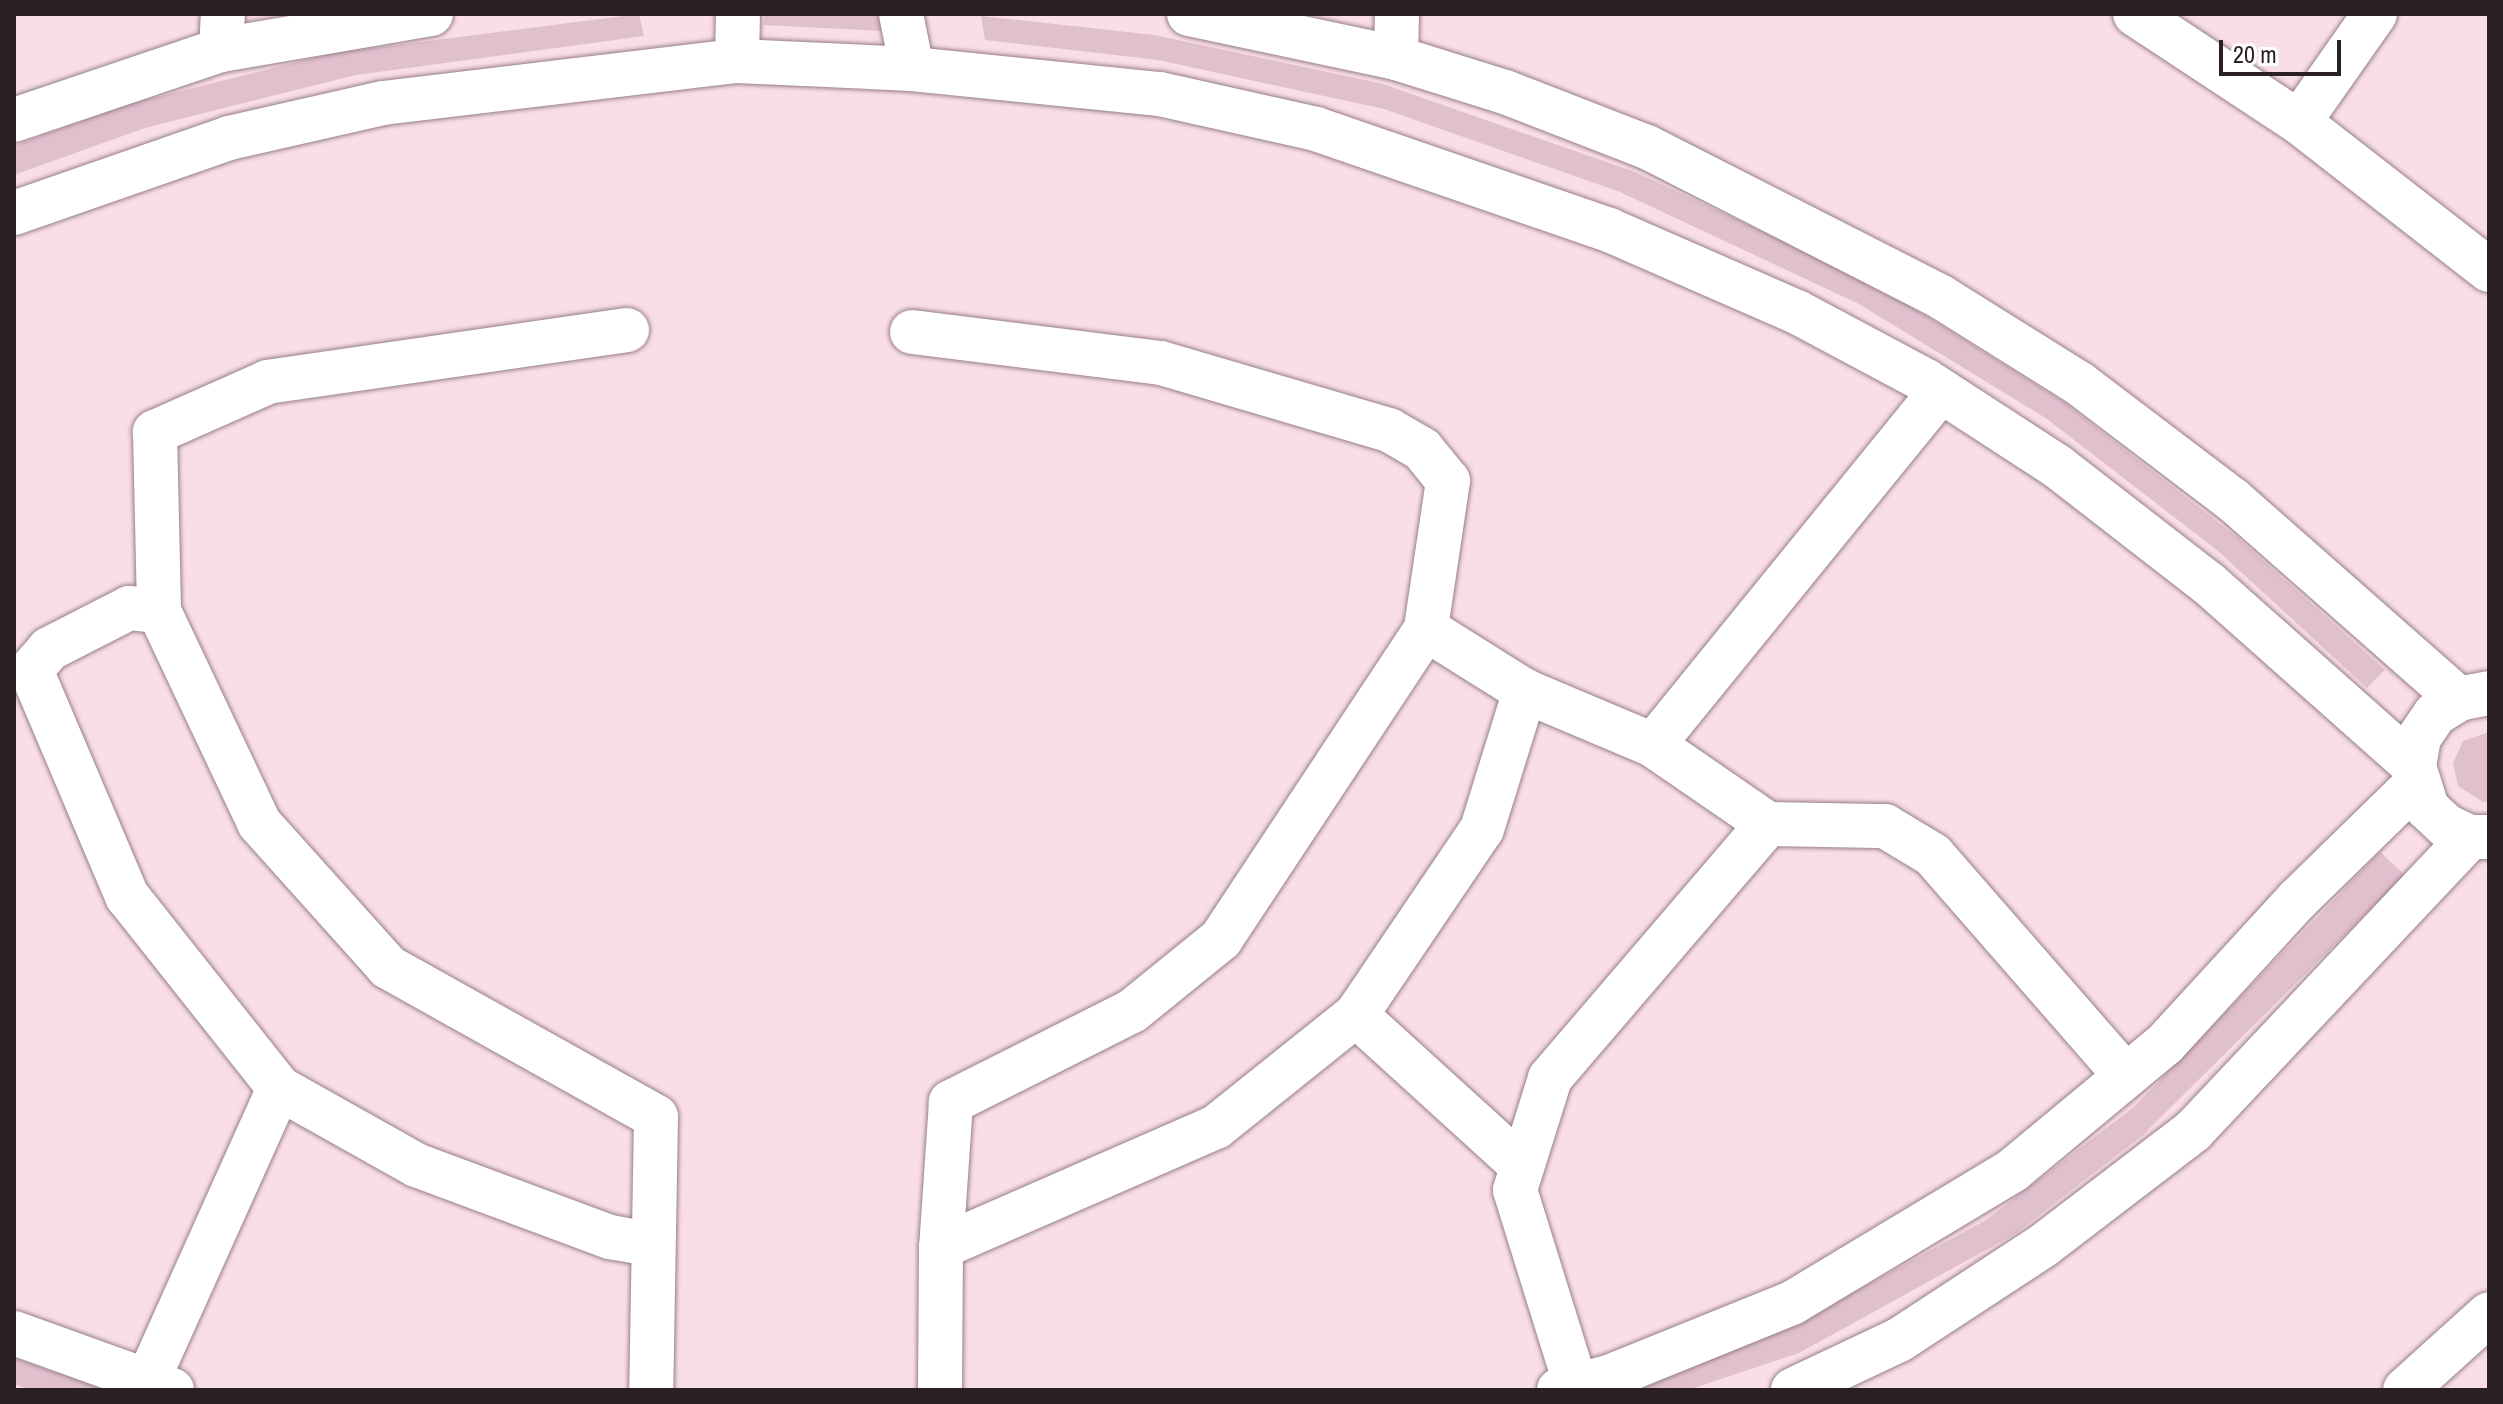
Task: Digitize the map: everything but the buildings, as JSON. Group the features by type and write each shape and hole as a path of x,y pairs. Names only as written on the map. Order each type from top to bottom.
{"street":[{"path":"14,120 222,32 431,14"},
{"path":"737,61 738,14"},
{"path":"901,14 912,69"},
{"path":"1189,14 1396,58 1505,92 1647,147 1941,297 2080,384 2233,500 2474,696 2435,714 2419,738 2415,775 2165,1044 2013,1170 1792,1303 1568,1388 1515,1190 1550,1078 1768,824"},
{"path":"1396,58 1397,14"},
{"path":"2135,14 2299,122 2489,270"},
{"path":"2299,122 2375,14"},
{"path":"14,213 229,138 383,103 737,61 912,69 1160,94 1331,134 1609,230 1797,312 1941,391 2057,466 2208,583 2415,775 2436,817 2480,837 2193,1131 2044,1245 1899,1340 1793,1390"},
{"path":"627,330 268,382 155,432 159,611 259,823 388,967 656,1117 649,1244 651,1390"},
{"path":"912,332 1161,363 1389,430 1422,449 1448,481 1426,629 1221,939 1132,1011 951,1102 941,1247 940,1390"},
{"path":"1653,745 1941,391"},
{"path":"159,611 129,608 49,649 22,670 127,896 279,1088 416,1165 610,1237 649,1244"},
{"path":"1426,629 1525,691 1653,745 1768,824 1885,826 1933,855 2126,1076"},
{"path":"941,1247 1216,1127 1356,1015 1482,829 1525,691"},
{"path":"1356,1015 1522,1166"},
{"path":"14,1333 160,1386 279,1088"},
{"path":"2405,1390 2489,1314"}],"shaded area":[{"path":"639,14 644,36 356,75 145,128 14,175 14,146 129,104 333,53"},
{"path":"765,14 880,14 883,31 763,25"},
{"path":"981,16 1154,35 1383,84 1635,172 1875,284 2065,403 2238,538 2385,670 2367,688 2218,551 2047,419 1859,304 1620,192 1384,109 1158,60 985,40"},
{"path":"2489,732 2489,802 2483,802 2458,786 2453,763 2463,741"},
{"path":"2380,852 2405,875 2143,1135 2015,1234 1799,1353 1688,1390 1611,1390 1680,1370 1865,1286 1986,1220 2134,1107"},
{"path":"14,1358 107,1390 31,1390 14,1384"}]}
